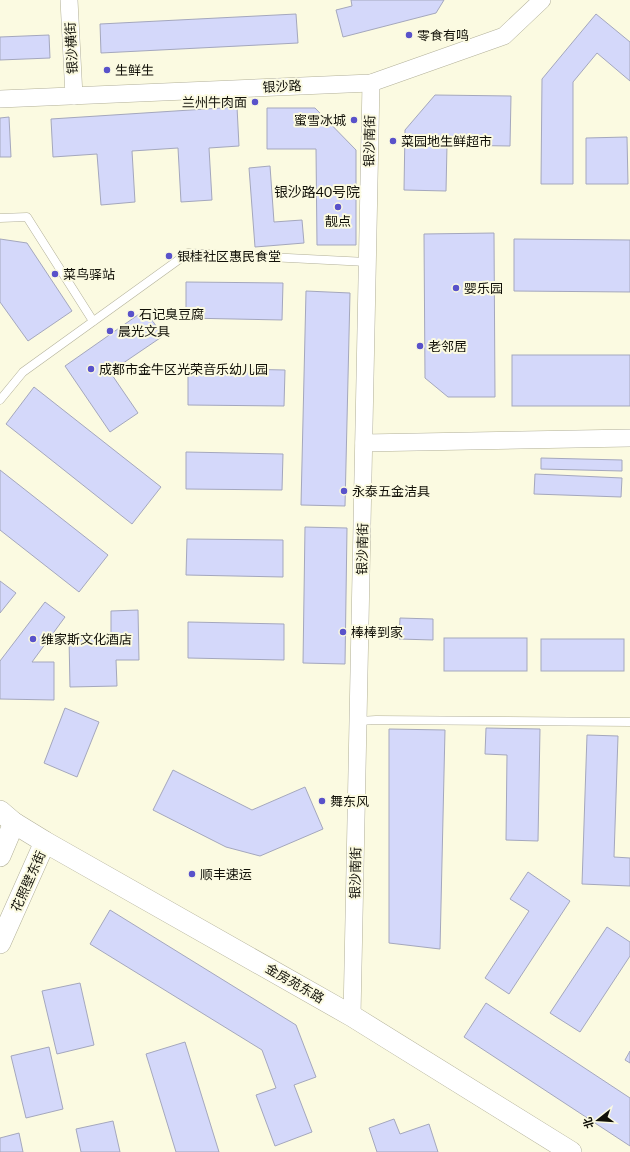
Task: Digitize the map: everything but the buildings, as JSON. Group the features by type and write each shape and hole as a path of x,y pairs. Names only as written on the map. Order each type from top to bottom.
{"street":[{"name":"银沙横街","path":"69,0 74,96"},
{"name":"银沙路","path":"0,99 371,82 504,36 542,0"},
{"name":"银沙南街","path":"352,1016 371,82"},
{"path":"364,442 630,438"},
{"path":"0,856 7,817"},
{"name":"金房苑东路","path":"7,817 45,842 352,1016 571,1152"},
{"name":"花照壁东街","path":"0,943 45,842"}],"lane":[{"path":"0,218 27,217 93,321"},
{"path":"0,400 23,372 188,253 367,262"},
{"path":"359,721 630,722"}],"place":[{"name":"零食有鸣","path":"409,35"},
{"name":"生鲜生","path":"107,70"},
{"name":"兰州牛肉面","path":"255,102"},
{"name":"蜜雪冰城","path":"354,120"},
{"name":"菜园地生鲜超市","path":"393,141"},
{"name":"靓点","path":"338,207"},
{"name":"银桂社区惠民食堂","path":"169,256"},
{"name":"菜鸟驿站","path":"55,274"},
{"name":"婴乐园","path":"456,288"},
{"name":"石记臭豆腐","path":"131,314"},
{"name":"晨光文具","path":"110,331"},
{"name":"老邻居","path":"420,346"},
{"name":"成都市金牛区光荣音乐幼儿园","path":"91,369"},
{"name":"永泰五金洁具","path":"344,491"},
{"name":"棒棒到家","path":"343,632"},
{"name":"维家斯文化酒店","path":"33,639"},
{"name":"舞东风","path":"322,801"},
{"name":"顺丰速运","path":"192,874"}],"district":[{"name":"银沙路40号院","path":"317,191"}]}
